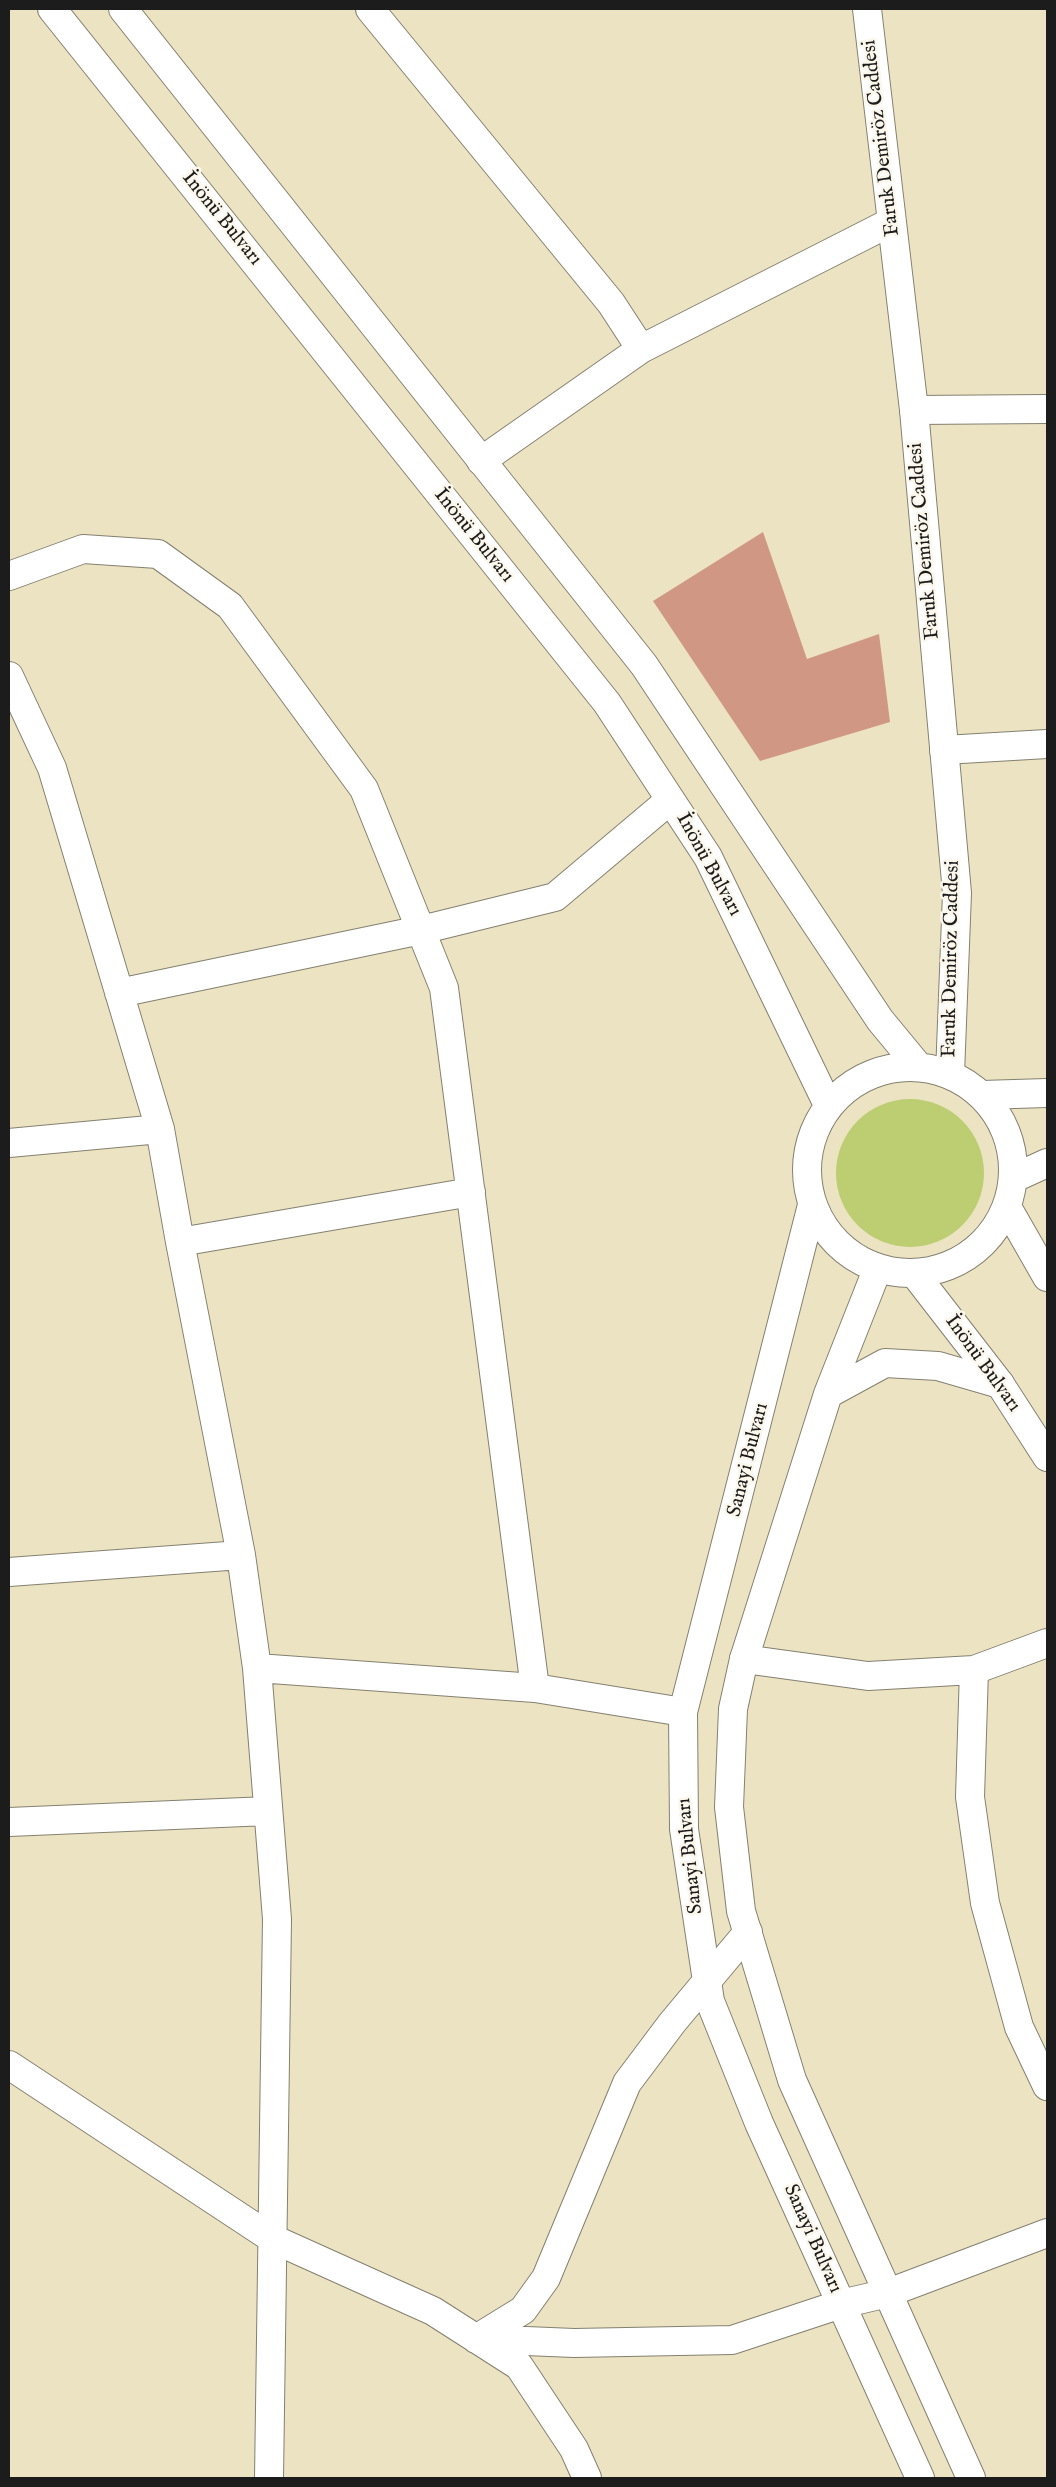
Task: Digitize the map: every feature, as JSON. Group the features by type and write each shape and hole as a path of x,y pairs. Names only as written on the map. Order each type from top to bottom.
{"street":[{"name":"İnönü Bulvarı","path":"52,9 607,703 708,857 828,1106"},
{"path":"123,9 644,665 880,1020 918,1066"},
{"path":"370,9 611,302 641,349"},
{"name":"Faruk Demiröz Caddesi","path":"867,9 914,410 957,893 950,1074"},
{"path":"481,461 641,349 891,222"},
{"path":"914,410 1047,409"},
{"path":"9,576 83,548 158,554 230,606 364,789 444,988 535,1688"},
{"path":"9,676 52,768 160,1130 241,1555 257,1668 277,1919 269,2478"},
{"path":"944,750 1047,744"},
{"path":"118,992 421,930 556,897 670,800"},
{"path":"918,1066 950,1074 968,1083 982,1095 1001,1119 1012,1147 1014,1178 1007,1207 992,1233 970,1254 943,1268 914,1273 877,1270 852,1255 828,1234 812,1205 806,1171 811,1136 828,1106 853,1083 884,1069 918,1066"},
{"path":"982,1095 1047,1093"},
{"path":"9,1143 160,1130"},
{"path":"1014,1178 1047,1163"},
{"path":"180,1242 471,1192"},
{"name":"Sanayi Bulvarı","path":"812,1205 683,1712 684,1829 710,2001 759,2123 920,2478"},
{"path":"1007,1207 1047,1277"},
{"path":"877,1270 828,1394 744,1659 733,1709 729,1807 741,1911 792,2080 971,2478"},
{"name":"İnönü Bulvarı","path":"914,1273 1000,1384 1047,1458"},
{"path":"828,1394 885,1362 938,1366 1000,1384"},
{"path":"9,1572 241,1555"},
{"path":"744,1659 868,1676 974,1670 1047,1643"},
{"path":"257,1668 535,1688 683,1712"},
{"path":"974,1670 970,1797 985,1902 1019,2026 1047,2086"},
{"path":"9,1822 268,1811"},
{"path":"476,2339 523,2310 546,2278 627,2083 672,2023 748,1932"},
{"path":"9,2065 273,2240 433,2311 519,2366 574,2449 587,2478"},
{"path":"476,2339 574,2343 732,2340 841,2304 888,2293 1047,2233"}],"green space":[{"path":"910,1099 938,1105 962,1121 978,1145 984,1173 978,1201 962,1225 938,1241 910,1247 882,1241 858,1225 842,1201 836,1173 842,1145 858,1121 882,1105"}],"building":[{"path":"763,532 807,659 879,634 890,722 760,761 653,601"}]}
